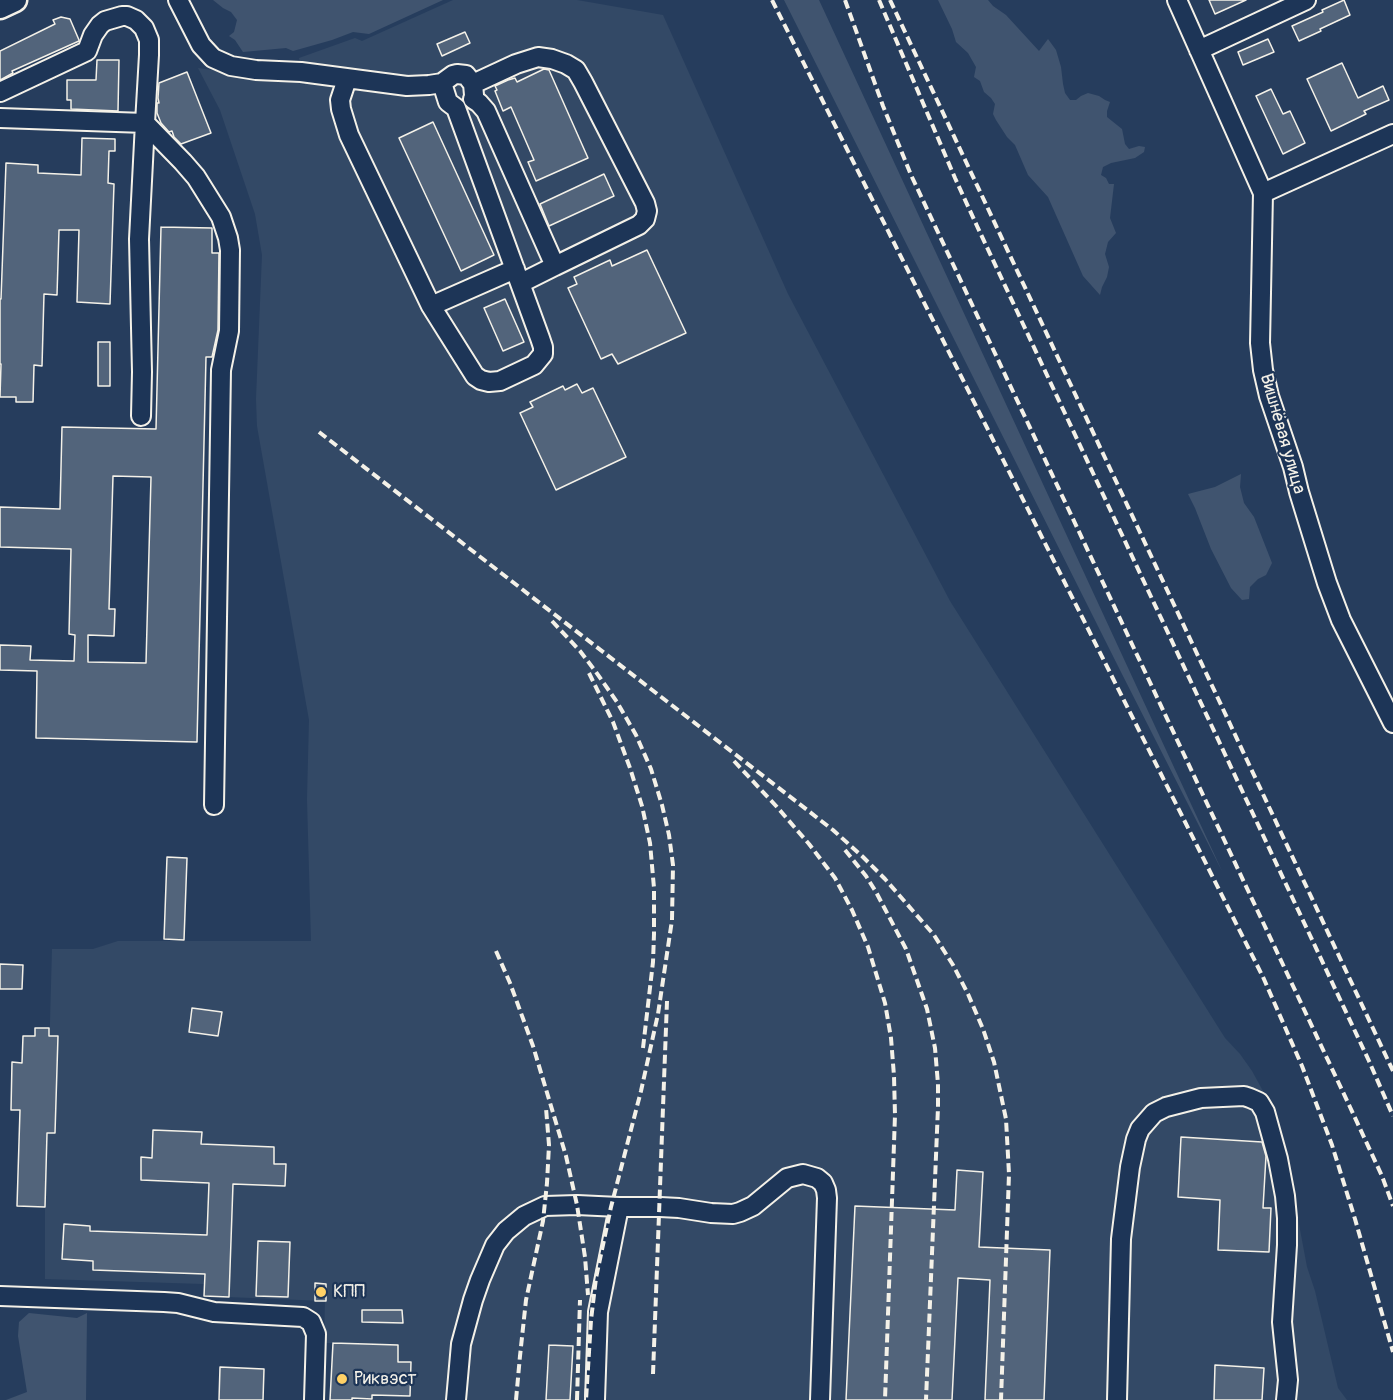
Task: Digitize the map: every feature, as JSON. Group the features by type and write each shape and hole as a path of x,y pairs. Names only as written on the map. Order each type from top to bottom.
{"main road":[{"path":"0,7 15,0"}],"street":[{"path":"178,0 201,45 213,58 231,66 256,70 302,72 407,86 429,86 442,83 453,75 466,75 467,97 518,276 543,347 543,354 534,364 500,381 489,382 475,376 431,306 349,135 340,100 348,79"},
{"name":"Вишнёвая улица","path":"1177,0 1263,193 1260,343 1269,396 1293,466 1327,583 1341,620 1393,723"},
{"path":"1199,50 1306,0"},
{"path":"0,92 87,51 100,25 110,19 127,16 141,23 147,34 149,55 139,238 141,416"},
{"path":"431,306 518,276 555,266 639,225 645,219 647,211 645,203 576,70 552,59 538,57 516,64 467,97 448,102 442,83"},
{"path":"467,97 479,103 486,111 555,266"},
{"path":"0,118 145,123 183,162 206,192 225,228 230,250 229,330 221,370 214,805"},
{"path":"1263,193 1393,134"},
{"path":"1117,1400 1120,1239 1136,1139 1140,1129 1154,1113 1166,1107 1201,1098 1230,1096 1250,1098 1262,1106 1282,1176 1287,1218 1282,1322 1288,1380 1286,1400"},
{"path":"456,1400 461,1344 473,1300 495,1245 506,1231 524,1216 545,1206 577,1205 619,1208 660,1207 733,1214 753,1206 780,1183 794,1175 810,1175 817,1178 823,1183 828,1198 820,1400"},
{"path":"595,1400 598,1312 619,1208"},
{"path":"0,1296 178,1303 214,1312 306,1318 311,1322 316,1334 314,1400"}],"shaded area":[{"path":"213,0 443,0 369,34 353,32 293,51 286,48 243,52 235,40 229,36 234,32 237,20 231,12"},
{"path":"453,0 577,0 663,15 788,294 950,601 1225,1038 1252,1071 1272,1109 1286,1155 1307,1267 1338,1388 1347,1400 330,1400 332,1343 324,1343 325,1301 204,1296 204,1284 45,1279 52,949 93,949 118,941 311,941 307,799 309,720 257,426 262,255 255,214 220,110 198,68 305,85 299,58 355,38 362,41"},
{"path":"784,0 819,0 1222,871 1123,676"},
{"path":"938,0 988,0 1006,15 1039,51 1048,39 1056,50 1065,93 1070,100 1076,100 1088,93 1110,102 1107,117 1122,129 1125,144 1129,149 1145,147 1144,152 1135,158 1103,167 1101,175 1109,184 1114,184 1110,218 1116,233 1108,242 1105,254 1109,267 1100,295 1083,276 1048,197 1028,175 1015,145 996,120 993,114 995,104 984,92 980,81 974,77 976,67 968,53 956,42"},
{"path":"1241,474 1240,487 1244,503 1254,517 1272,563 1266,575 1250,587 1249,599 1242,600 1231,588 1211,549 1188,494 1215,487"},
{"path":"29,1313 77,1318 87,1313 86,1400 6,1400 27,1392 18,1336 19,1322"}],"building":[{"path":"1209,0 1246,0 1215,14"},
{"path":"1344,0 1350,15 1299,41 1292,26"},
{"path":"61,17 70,19 79,41 12,71 13,73 0,80 0,51 55,24 53,20"},
{"path":"465,32 470,43 442,56 437,44"},
{"path":"1268,39 1274,52 1243,65 1238,52"},
{"path":"97,60 119,60 118,111 71,109 71,100 67,100 67,80 96,80"},
{"path":"1342,63 1358,98 1383,86 1389,100 1364,111 1366,114 1331,131 1307,79"},
{"path":"544,69 549,70 588,158 536,181 528,162 534,160 511,107 503,111 495,86 515,78 517,82"},
{"path":"187,72 211,133 181,144 172,131 169,132 161,123 157,113 157,103 159,103 159,83"},
{"path":"1271,89 1283,114 1290,111 1305,143 1283,154 1256,96"},
{"path":"433,122 494,255 461,271 399,138"},
{"path":"82,138 115,139 115,151 109,151 108,183 114,184 110,304 77,302 79,230 59,230 57,295 44,294 42,366 34,365 33,402 16,402 16,397 0,397 0,299 6,163 38,165 38,173 81,175"},
{"path":"604,174 614,196 549,226 540,204"},
{"path":"161,227 212,228 212,253 219,253 218,330 212,357 206,357 197,742 36,738 37,671 0,670 0,645 31,646 30,660 74,661 75,635 69,634 71,549 0,547 0,507 60,509 62,427 156,429","holes":["113,476 151,477 146,663 88,662 88,635 114,636 115,609 109,609"]},
{"path":"647,250 686,333 618,364 612,354 601,359 568,288 577,284 574,277 610,260 612,266"},
{"path":"505,299 524,342 503,351 484,308"},
{"path":"98,342 110,342 110,386 98,386"},
{"path":"577,384 582,393 593,388 626,457 556,490 520,413 533,407 530,402 563,386 565,390"},
{"path":"167,857 187,858 184,940 164,939"},
{"path":"0,964 23,965 22,989 0,989"},
{"path":"192,1008 222,1012 218,1036 189,1032"},
{"path":"35,1028 49,1028 49,1036 58,1036 55,1133 47,1133 45,1207 17,1206 20,1110 11,1110 12,1062 22,1063 23,1036 35,1036"},
{"path":"153,1130 202,1132 201,1144 274,1147 274,1164 286,1164 285,1186 233,1184 229,1297 204,1296 205,1274 93,1270 93,1261 62,1259 64,1224 90,1226 90,1231 207,1235 209,1183 141,1180 141,1157 152,1158"},
{"path":"1181,1137 1262,1142 1266,1156 1263,1208 1271,1208 1269,1252 1218,1250 1220,1200 1178,1197"},
{"path":"957,1170 983,1172 979,1247 1050,1250 1044,1400 985,1400 990,1280 958,1278 952,1400 846,1400 855,1206 955,1210"},
{"path":"258,1241 290,1242 288,1297 256,1296"},
{"name":"КПП","path":"315,1283 326,1284 326,1301 315,1301"},
{"path":"362,1310 402,1310 403,1323 362,1322"},
{"path":"333,1343 398,1345 398,1362 411,1362 410,1396 372,1395 372,1399 330,1400"},
{"path":"549,1345 573,1346 570,1400 546,1400"},
{"path":"1215,1365 1264,1368 1262,1400 1214,1400"},
{"path":"220,1367 264,1369 263,1400 219,1400"}],"railway":[{"path":"772,0 1263,977 1302,1066 1332,1145 1393,1352"},
{"path":"845,0 883,106 911,175 1350,1107 1382,1176 1393,1206"},
{"path":"879,0 977,226 1393,1116"},
{"path":"890,0 1393,1071"},
{"path":"319,432 833,830 885,879 934,935 953,965 983,1029 994,1062 1006,1119 1009,1174 1001,1400"},
{"path":"552,621 596,672 636,735 651,769 662,805 673,865 672,920 658,1014 596,1278 586,1400"},
{"path":"589,673 613,722 630,768 642,806 650,843 654,888 654,934 643,1048"},
{"path":"734,761 809,844 835,878 868,947 885,1003 891,1038 895,1115 885,1400"},
{"path":"845,850 876,892 906,949 927,1009 935,1048 938,1107 926,1400"},
{"path":"496,951 533,1046 566,1156 577,1205 588,1295"},
{"path":"653,1374 667,1001"},
{"path":"516,1400 526,1300 543,1221 547,1183 549,1145 546,1108"},
{"path":"577,1400 580,1300"}],"place":[{"name":"КПП","path":"321,1292"},
{"name":"Риквэст","path":"342,1379"}]}
